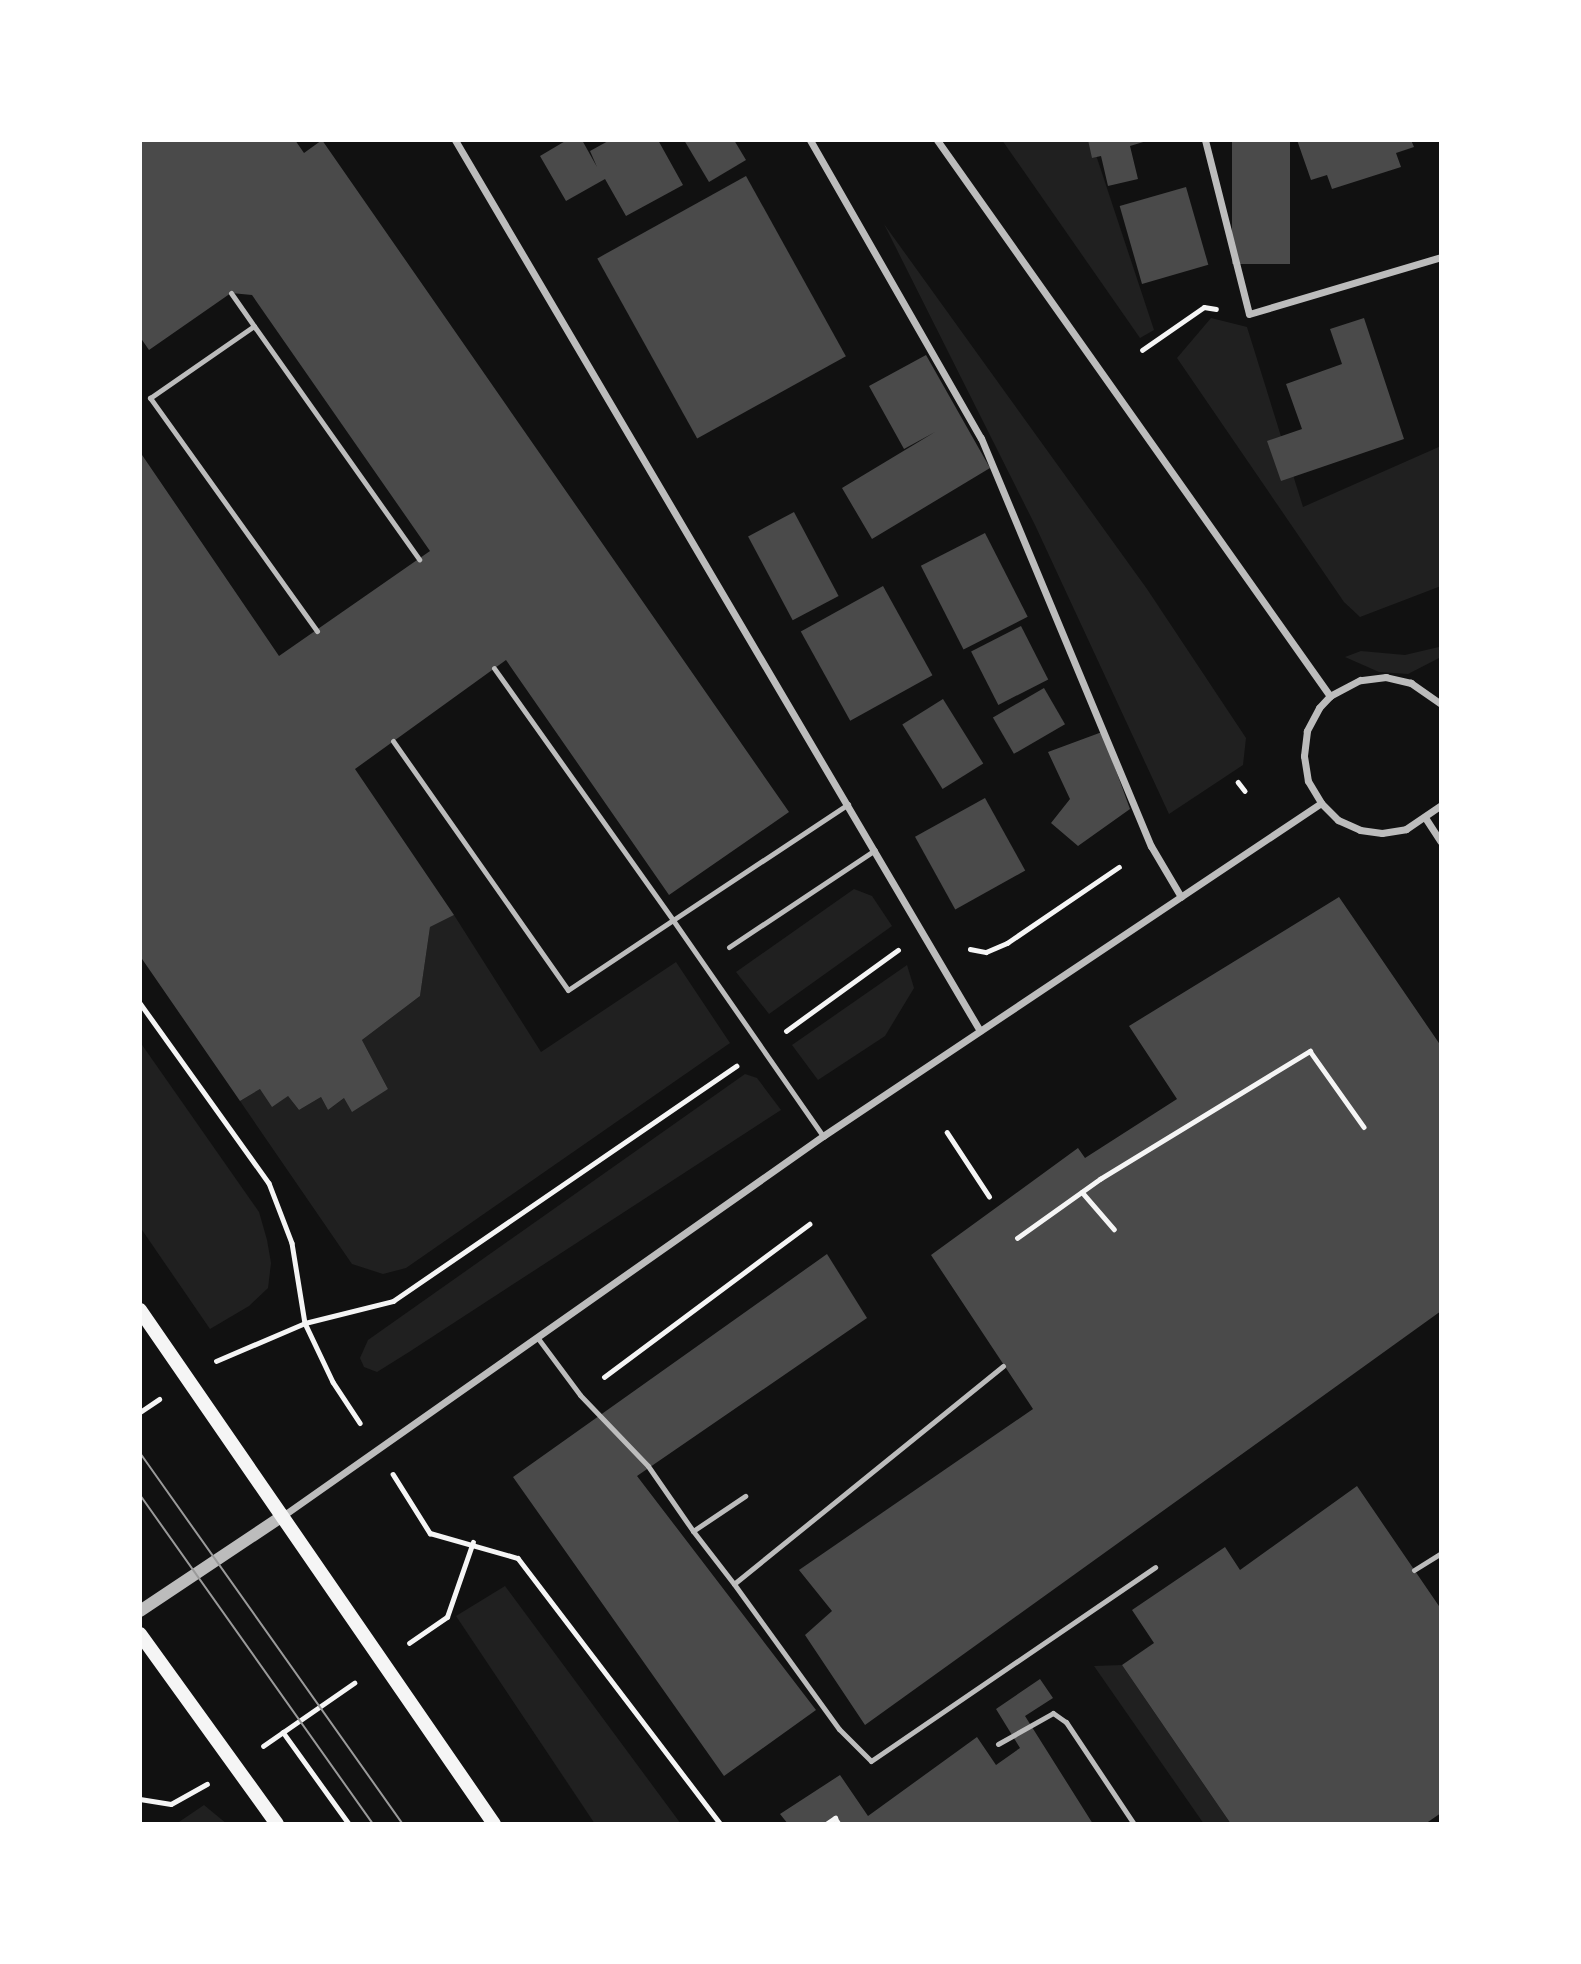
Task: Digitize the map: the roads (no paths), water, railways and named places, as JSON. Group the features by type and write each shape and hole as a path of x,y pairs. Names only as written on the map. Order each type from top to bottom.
{"main road":[{"path":"140,1310 284,1515 494,1824"},
{"path":"140,1634 277,1824"}],"street":[{"path":"455,140 980,1031"},
{"path":"810,140 981,438 1151,846 1181,897"},
{"path":"937,140 1330,696"},
{"path":"1205,140 1249,314 1441,257"},
{"path":"1441,704 1410,683 1386,677 1360,680 1330,696 1307,731 1304,756 1308,781 1321,803 1338,820 1382,833 1426,819 1441,805"},
{"path":"140,1611 284,1515 823,1136 1321,803"},
{"path":"1426,819 1441,842"}],"lane":[{"path":"231,293 419,559"},
{"path":"254,326 150,398 317,631"},
{"path":"494,668 823,1136"},
{"path":"393,741 569,990 848,804"},
{"path":"729,947 874,850"},
{"path":"537,1337 580,1395 648,1466 839,1729 870,1761 1155,1567"},
{"path":"734,1584 1003,1366"},
{"path":"693,1531 746,1496"},
{"path":"1414,1570 1441,1553"},
{"path":"998,1744 1053,1713 1066,1722 1134,1824"}],"tram line":[{"path":"140,1453 403,1824"},
{"path":"140,1495 373,1824"}]}
